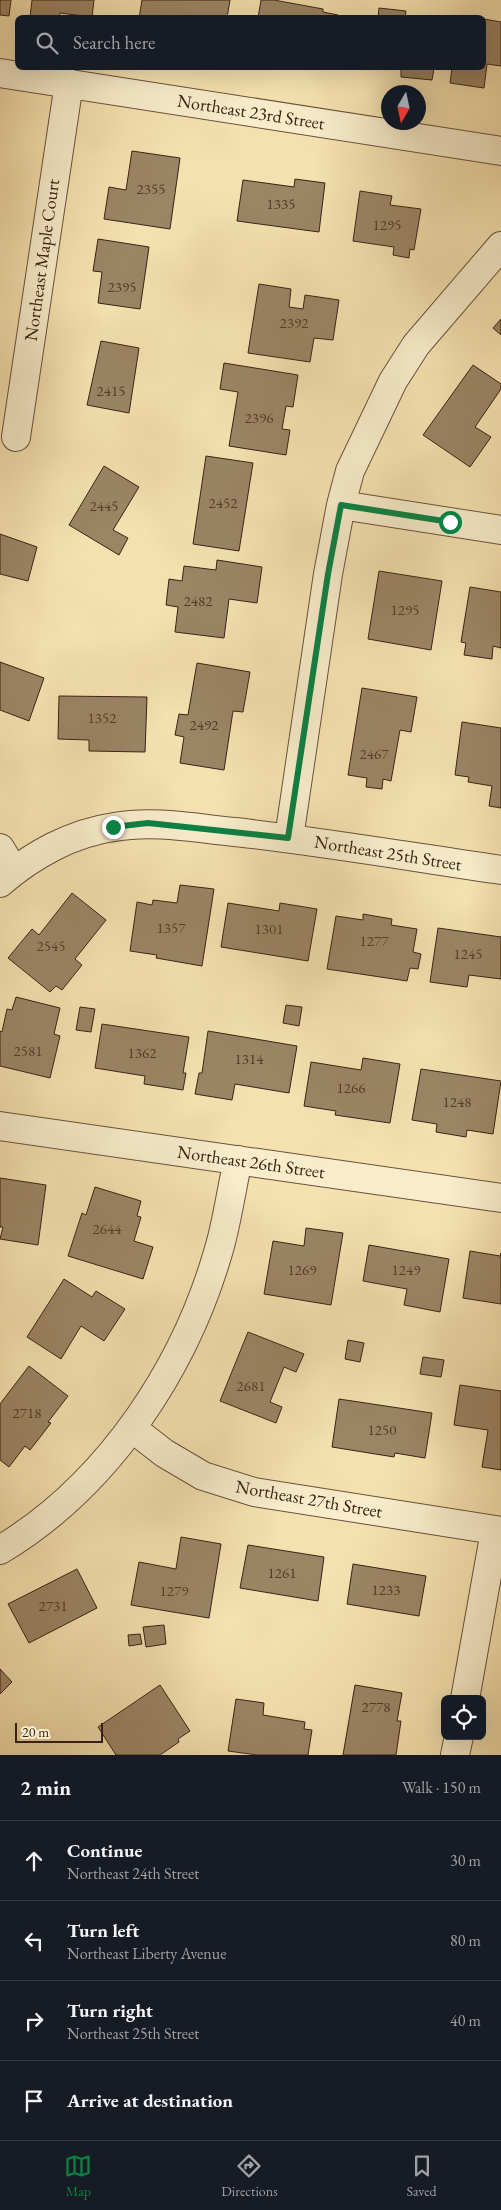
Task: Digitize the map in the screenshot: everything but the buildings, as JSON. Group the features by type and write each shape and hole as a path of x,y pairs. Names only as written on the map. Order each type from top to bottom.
{"street":[{"name":"Northeast 23rd Street","path":"0,73 501,151"},
{"name":"Northeast Maple Court","path":"16,437 69,83"},
{"path":"288,838 328,574 341,505 350,471 393,381 416,345 501,246"},
{"path":"341,505 501,530"},
{"name":"Northeast 25th Street","path":"0,848 7,877 46,850 70,839 113,827 148,823 288,838 501,870"},
{"name":"Northeast 26th Street","path":"0,1126 501,1198"},
{"path":"0,1550 56,1510 95,1473 132,1428 169,1368 197,1312 221,1242 238,1160"},
{"name":"Northeast 27th Street","path":"132,1428 164,1453 203,1476 254,1492 498,1531"},
{"path":"466,1695 498,1531"},
{"path":"455,1755 458,1740"}],"route":[{"path":"113,827 148,823 288,838 328,574 341,505 450,522"}]}
